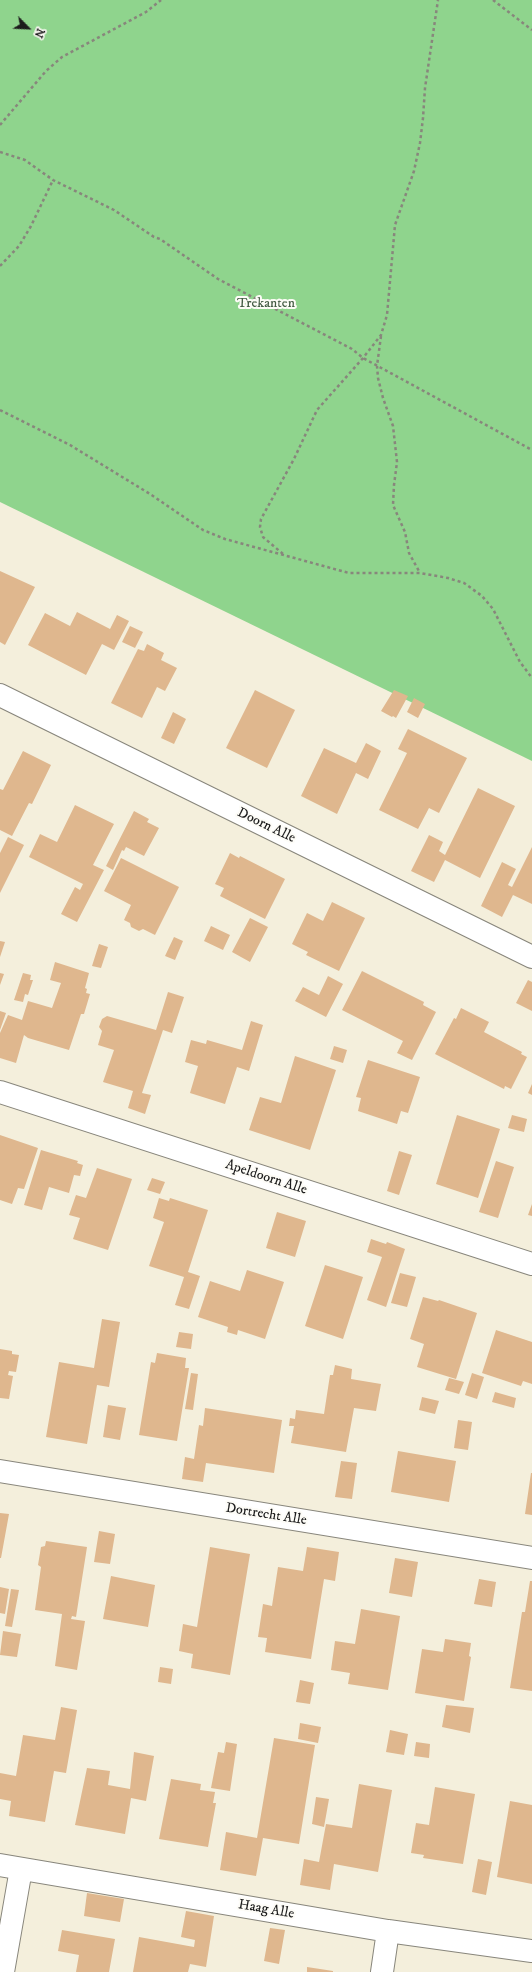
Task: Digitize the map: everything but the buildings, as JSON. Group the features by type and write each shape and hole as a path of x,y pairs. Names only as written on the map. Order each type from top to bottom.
{"street":[{"name":"Doorn Alle","path":"0,695 532,957"},
{"name":"Apeldoorn Alle","path":"0,1092 532,1264"},
{"name":"Dortrecht Alle","path":"0,1471 532,1558"},
{"name":"Haag Alle","path":"0,1865 388,1931 532,1951"},
{"path":"4,1972 22,1869"},
{"path":"382,1972 388,1931"}],"path":[{"path":"0,124 46,71 62,57 146,12 161,0"},
{"path":"420,573 409,552 405,532 393,505 397,462 393,426 383,398 378,366 381,335 387,315 396,225 414,171 420,143 424,118 425,88 438,0"},
{"path":"492,0 532,30"},
{"path":"0,152 25,160 53,180 114,210 154,237 160,239 218,279 352,349 363,358 532,450"},
{"path":"0,266 19,246 31,226 53,180"},
{"path":"284,555 263,537 260,527 261,519 294,459 317,410 363,358 381,335"},
{"path":"0,410 70,445 150,494 203,530 225,539 349,573 420,573 448,578 464,583 482,596 493,609 520,662 532,678"}],"green space":[{"name":"Trekanten","path":"0,0 532,0 532,761 0,502"}]}
